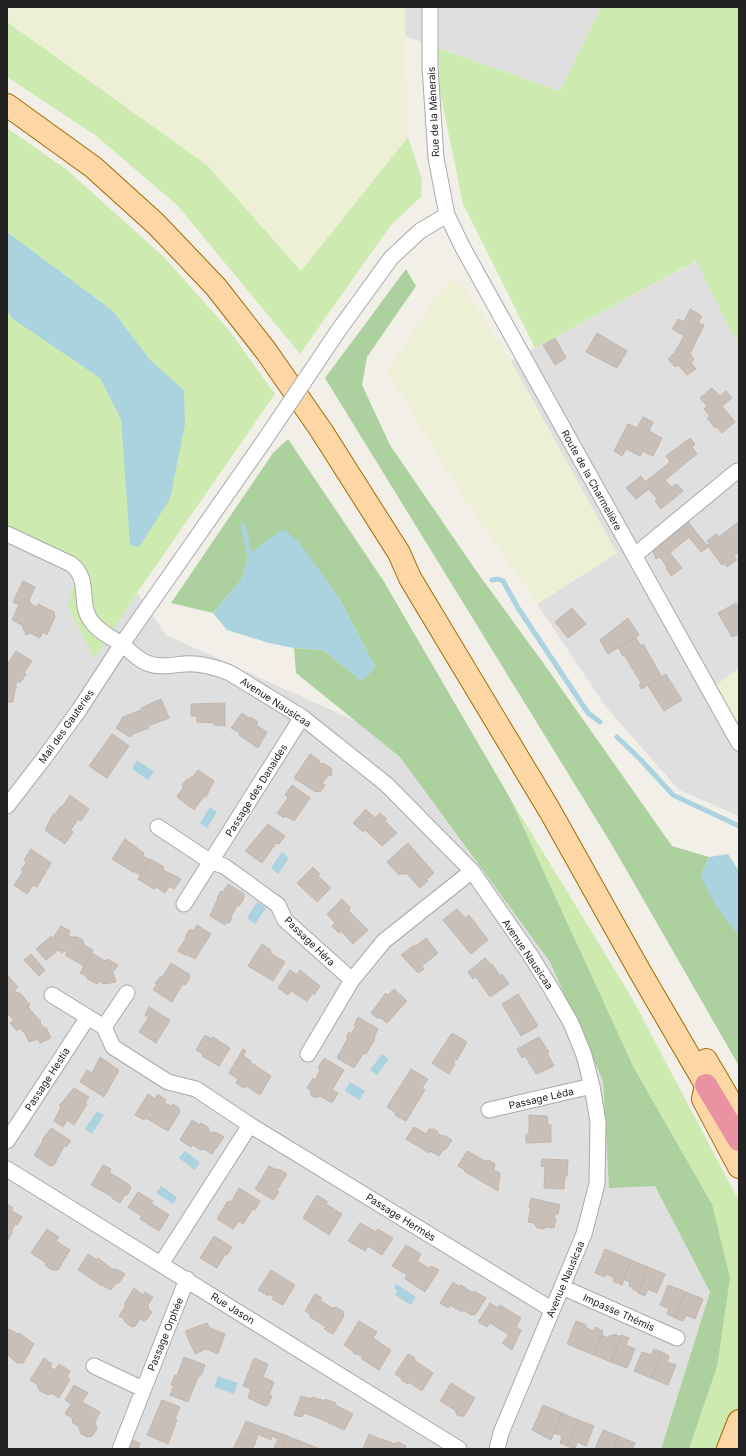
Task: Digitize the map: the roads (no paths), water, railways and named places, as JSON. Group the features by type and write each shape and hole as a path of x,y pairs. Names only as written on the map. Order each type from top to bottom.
{"highway":[{"path":"706,1086 739,1140"}],"main road":[{"path":"7,105 93,167 156,224 216,287 266,351 321,430 399,553 410,578 550,811 706,1086 703,1099 739,1166"},
{"path":"399,553 418,573 479,665 502,703 578,834 660,982 738,1114"},
{"path":"728,1449 739,1422"}],"street":[{"name":"Rue de la Ménerais","path":"430,7 430,67 436,158 447,215"},
{"name":"Mail des Gauteries","path":"7,806 45,758 79,710 122,644 391,258 420,231 447,215"},
{"name":"Route de la Charmelière","path":"447,215 463,248 635,555 671,624 739,743"},
{"path":"635,555 737,471"},
{"name":"Avenue Nausicaa","path":"7,534 77,568 82,578 86,612 91,622 102,632 122,644 144,662 164,667 195,664 218,668 236,677 302,717 386,784 472,871 529,953 571,1023 584,1055 592,1086 598,1122 599,1152 597,1184 584,1234 562,1287 551,1309 501,1433 502,1448"},
{"name":"Passage des Danaides","path":"184,904 302,717"},
{"path":"158,827 210,862"},
{"name":"Passage Héra","path":"210,862 224,866 278,905 285,920 352,980"},
{"path":"308,1054 352,980 384,941 472,871"},
{"path":"52,996 104,1027 127,993"},
{"name":"Passage Hestia","path":"7,1141 88,1017"},
{"name":"Passage Hermès","path":"104,1027 113,1047 168,1082 196,1089 250,1125 551,1309"},
{"name":"Passage Léda","path":"490,1110 592,1086"},
{"path":"161,1264 250,1125"},
{"name":"Rue Jason","path":"7,1169 187,1279 459,1449"},
{"name":"Passage Orphée","path":"120,1449 187,1279"},
{"name":"Impasse Thémis","path":"562,1287 677,1338"},
{"path":"94,1366 143,1389"}],"water":[{"path":"7,232 113,311 150,360 184,390 185,424 170,499 139,547 130,545 121,419 100,378 13,319 7,311"},
{"path":"283,529 299,542 339,598 375,667 362,681 323,650 294,648 269,643 227,630 213,613 242,579 249,554"},
{"path":"137,760 154,772 148,780 132,769"},
{"path":"210,807 217,812 207,828 200,823"},
{"path":"282,852 289,858 278,874 271,868"},
{"path":"728,854 739,871 739,936 714,903 701,876 709,857"},
{"path":"257,902 266,908 255,924 247,918"},
{"path":"382,1054 389,1059 377,1075 370,1070"},
{"path":"350,1082 365,1091 359,1100 345,1091"},
{"path":"97,1111 104,1115 92,1134 85,1129"},
{"path":"185,1151 200,1162 195,1170 179,1158"},
{"path":"161,1186 177,1197 173,1204 156,1193"},
{"path":"396,1284 416,1297 411,1305 395,1295 398,1291 394,1288"},
{"path":"218,1376 238,1383 234,1394 214,1387"}],"waterway":[{"path":"243,525 249,554 253,559"},
{"path":"492,580 498,579 503,581 518,608 588,713 600,722"},
{"path":"617,737 640,759 673,795 739,826"}]}
